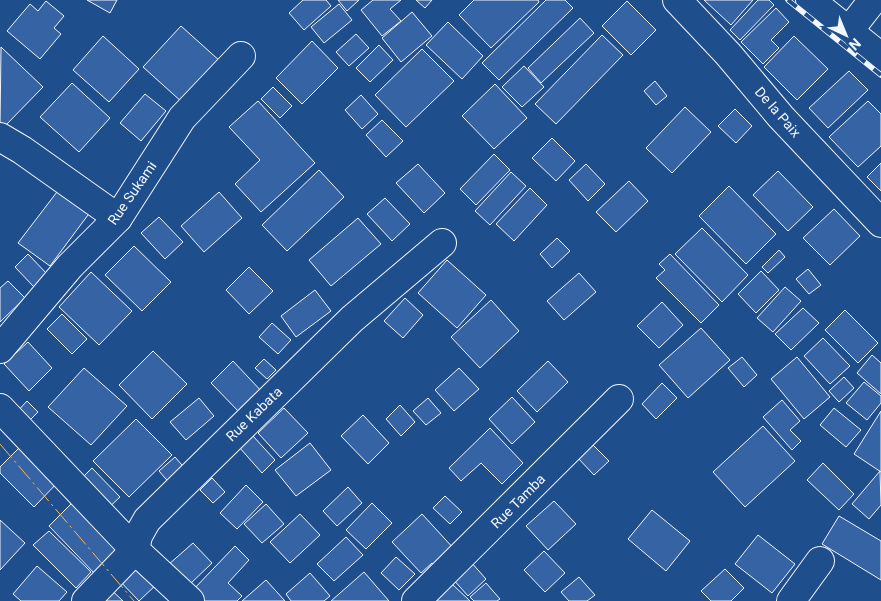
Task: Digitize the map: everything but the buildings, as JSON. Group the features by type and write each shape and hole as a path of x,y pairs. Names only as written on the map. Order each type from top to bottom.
{"street":[{"name":"De la Paix","path":"676,0 728,54 781,117 881,223"},
{"path":"810,0 881,57"},
{"path":"848,32 873,0"},
{"name":"Rue Sukami","path":"0,349 70,266 118,218 182,118 241,56"},
{"path":"0,137 22,150 118,218"},
{"name":"Rue Kabata","path":"86,601 135,550 138,536 147,520 352,320 442,243"},
{"name":"Rue Tamba","path":"416,601 618,399"},
{"path":"0,408 135,550 190,601"},
{"path":"791,601 820,561"}],"railway":[{"path":"788,0 881,75"}],"power":[{"path":"0,444 134,601"}]}
